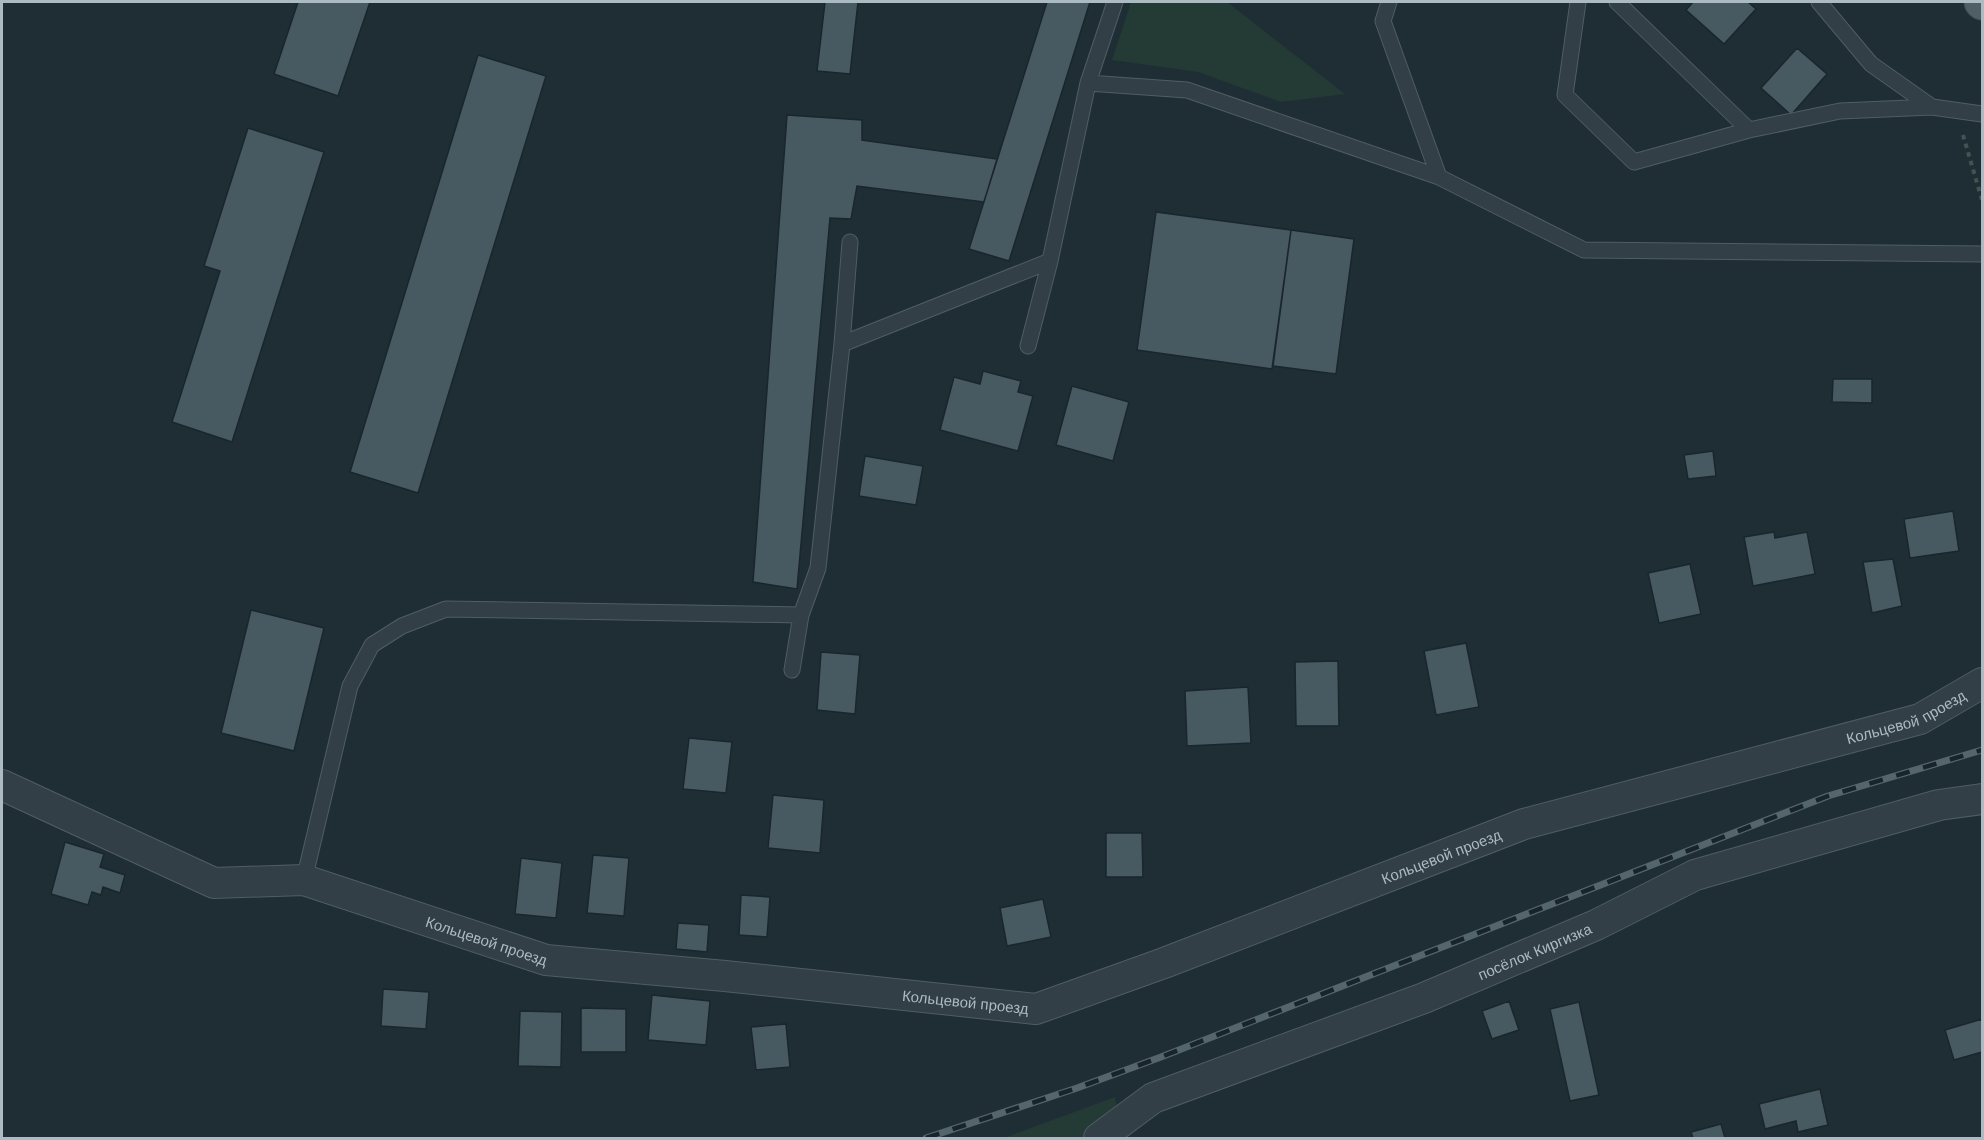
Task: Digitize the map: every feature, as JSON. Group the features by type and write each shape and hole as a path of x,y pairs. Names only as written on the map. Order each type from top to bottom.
{"street":[{"name":"Кольцевой проезд","path":"2,785 214,884 304,880 546,960 725,976 1036,1010 1524,824 1920,719 1983,682"},
{"name":"посёлок Киргизка","path":"1099,1138 1153,1098 1424,998 1596,925 1695,875 1939,805 1983,799"}],"lane":[{"path":"1028,346 1050,261 1088,83 1115,2"},
{"path":"1389,2 1383,21 1439,177"},
{"path":"1578,2 1565,95 1634,162 1749,130 1840,111 1932,107 1983,114"},
{"path":"1617,2 1749,130"},
{"path":"1819,2 1871,64 1932,107"},
{"path":"1088,83 1187,90 1439,177 1584,250 1983,254"},
{"path":"792,670 801,615 818,568 842,344 850,242"},
{"path":"842,344 1050,261"},
{"path":"304,880 350,686 372,645 402,627 446,609 801,615"}],"path":[{"path":"1932,107 1961,127 1983,201"}],"green space":[{"path":"1131,2 1227,2 1345,94 1281,102 1198,72 1112,60"},
{"path":"1115,1097 1118,1113 1091,1135 1082,1138 1004,1138"}],"building":[{"path":"298,2 370,2 338,96 274,74"},
{"path":"825,2 858,2 850,74 817,71"},
{"path":"1047,2 1090,2 1009,261 969,249"},
{"path":"1693,2 1748,2 1756,9 1724,44 1686,10"},
{"path":"1797,48 1827,74 1791,115 1761,88"},
{"path":"478,55 546,76 418,493 350,472"},
{"path":"787,115 862,120 862,140 997,159 984,202 857,186 851,219 830,218 797,589 753,582"},
{"path":"248,128 324,152 232,442 172,422 220,271 204,266"},
{"path":"1156,212 1291,230 1272,369 1137,350"},
{"path":"1291,230 1354,239 1336,374 1273,366"},
{"path":"983,371 1021,381 1018,392 1033,396 1018,451 940,430 954,377 980,384"},
{"path":"1833,379 1872,379 1872,403 1832,402"},
{"path":"1072,386 1129,402 1113,461 1056,445"},
{"path":"1713,451 1716,476 1688,479 1684,455"},
{"path":"865,456 923,466 916,505 859,496"},
{"path":"1953,511 1959,551 1910,558 1904,519"},
{"path":"1774,532 1775,538 1807,532 1815,574 1753,586 1744,537"},
{"path":"1893,559 1902,606 1872,613 1863,562"},
{"path":"1690,564 1701,614 1659,623 1648,573"},
{"path":"251,610 324,628 294,751 221,733"},
{"path":"1466,643 1479,707 1436,715 1424,651"},
{"path":"821,652 860,655 855,714 817,710"},
{"path":"1338,661 1339,726 1296,726 1295,662"},
{"path":"1248,687 1251,743 1187,746 1185,691"},
{"path":"689,738 732,742 726,793 683,789"},
{"path":"773,795 824,800 820,853 768,848"},
{"path":"1106,833 1142,833 1143,877 1106,877"},
{"path":"65,842 104,854 100,867 125,875 120,893 103,887 101,895 92,892 88,905 51,894"},
{"path":"593,855 629,858 624,916 587,913"},
{"path":"521,858 562,863 556,918 515,914"},
{"path":"741,895 770,897 767,937 739,935"},
{"path":"1043,899 1051,937 1007,946 1000,908"},
{"path":"678,923 709,925 707,952 676,949"},
{"path":"383,989 429,992 426,1029 381,1026"},
{"path":"652,995 710,1001 706,1045 648,1040"},
{"path":"1509,1001 1519,1030 1492,1039 1482,1011"},
{"path":"1579,1002 1599,1095 1570,1101 1550,1009"},
{"path":"581,1008 626,1009 626,1052 581,1052"},
{"path":"520,1011 562,1012 561,1067 518,1066"},
{"path":"1982,1019 1982,1052 1954,1060 1945,1030"},
{"path":"786,1024 790,1067 756,1070 751,1027"},
{"path":"1820,1089 1828,1125 1798,1132 1796,1121 1765,1129 1759,1104"},
{"path":"1721,1124 1725,1138 1693,1138 1691,1132"}],"railway":[{"path":"926,1138 1077,1088 1161,1057 1828,796 1982,750"}]}
